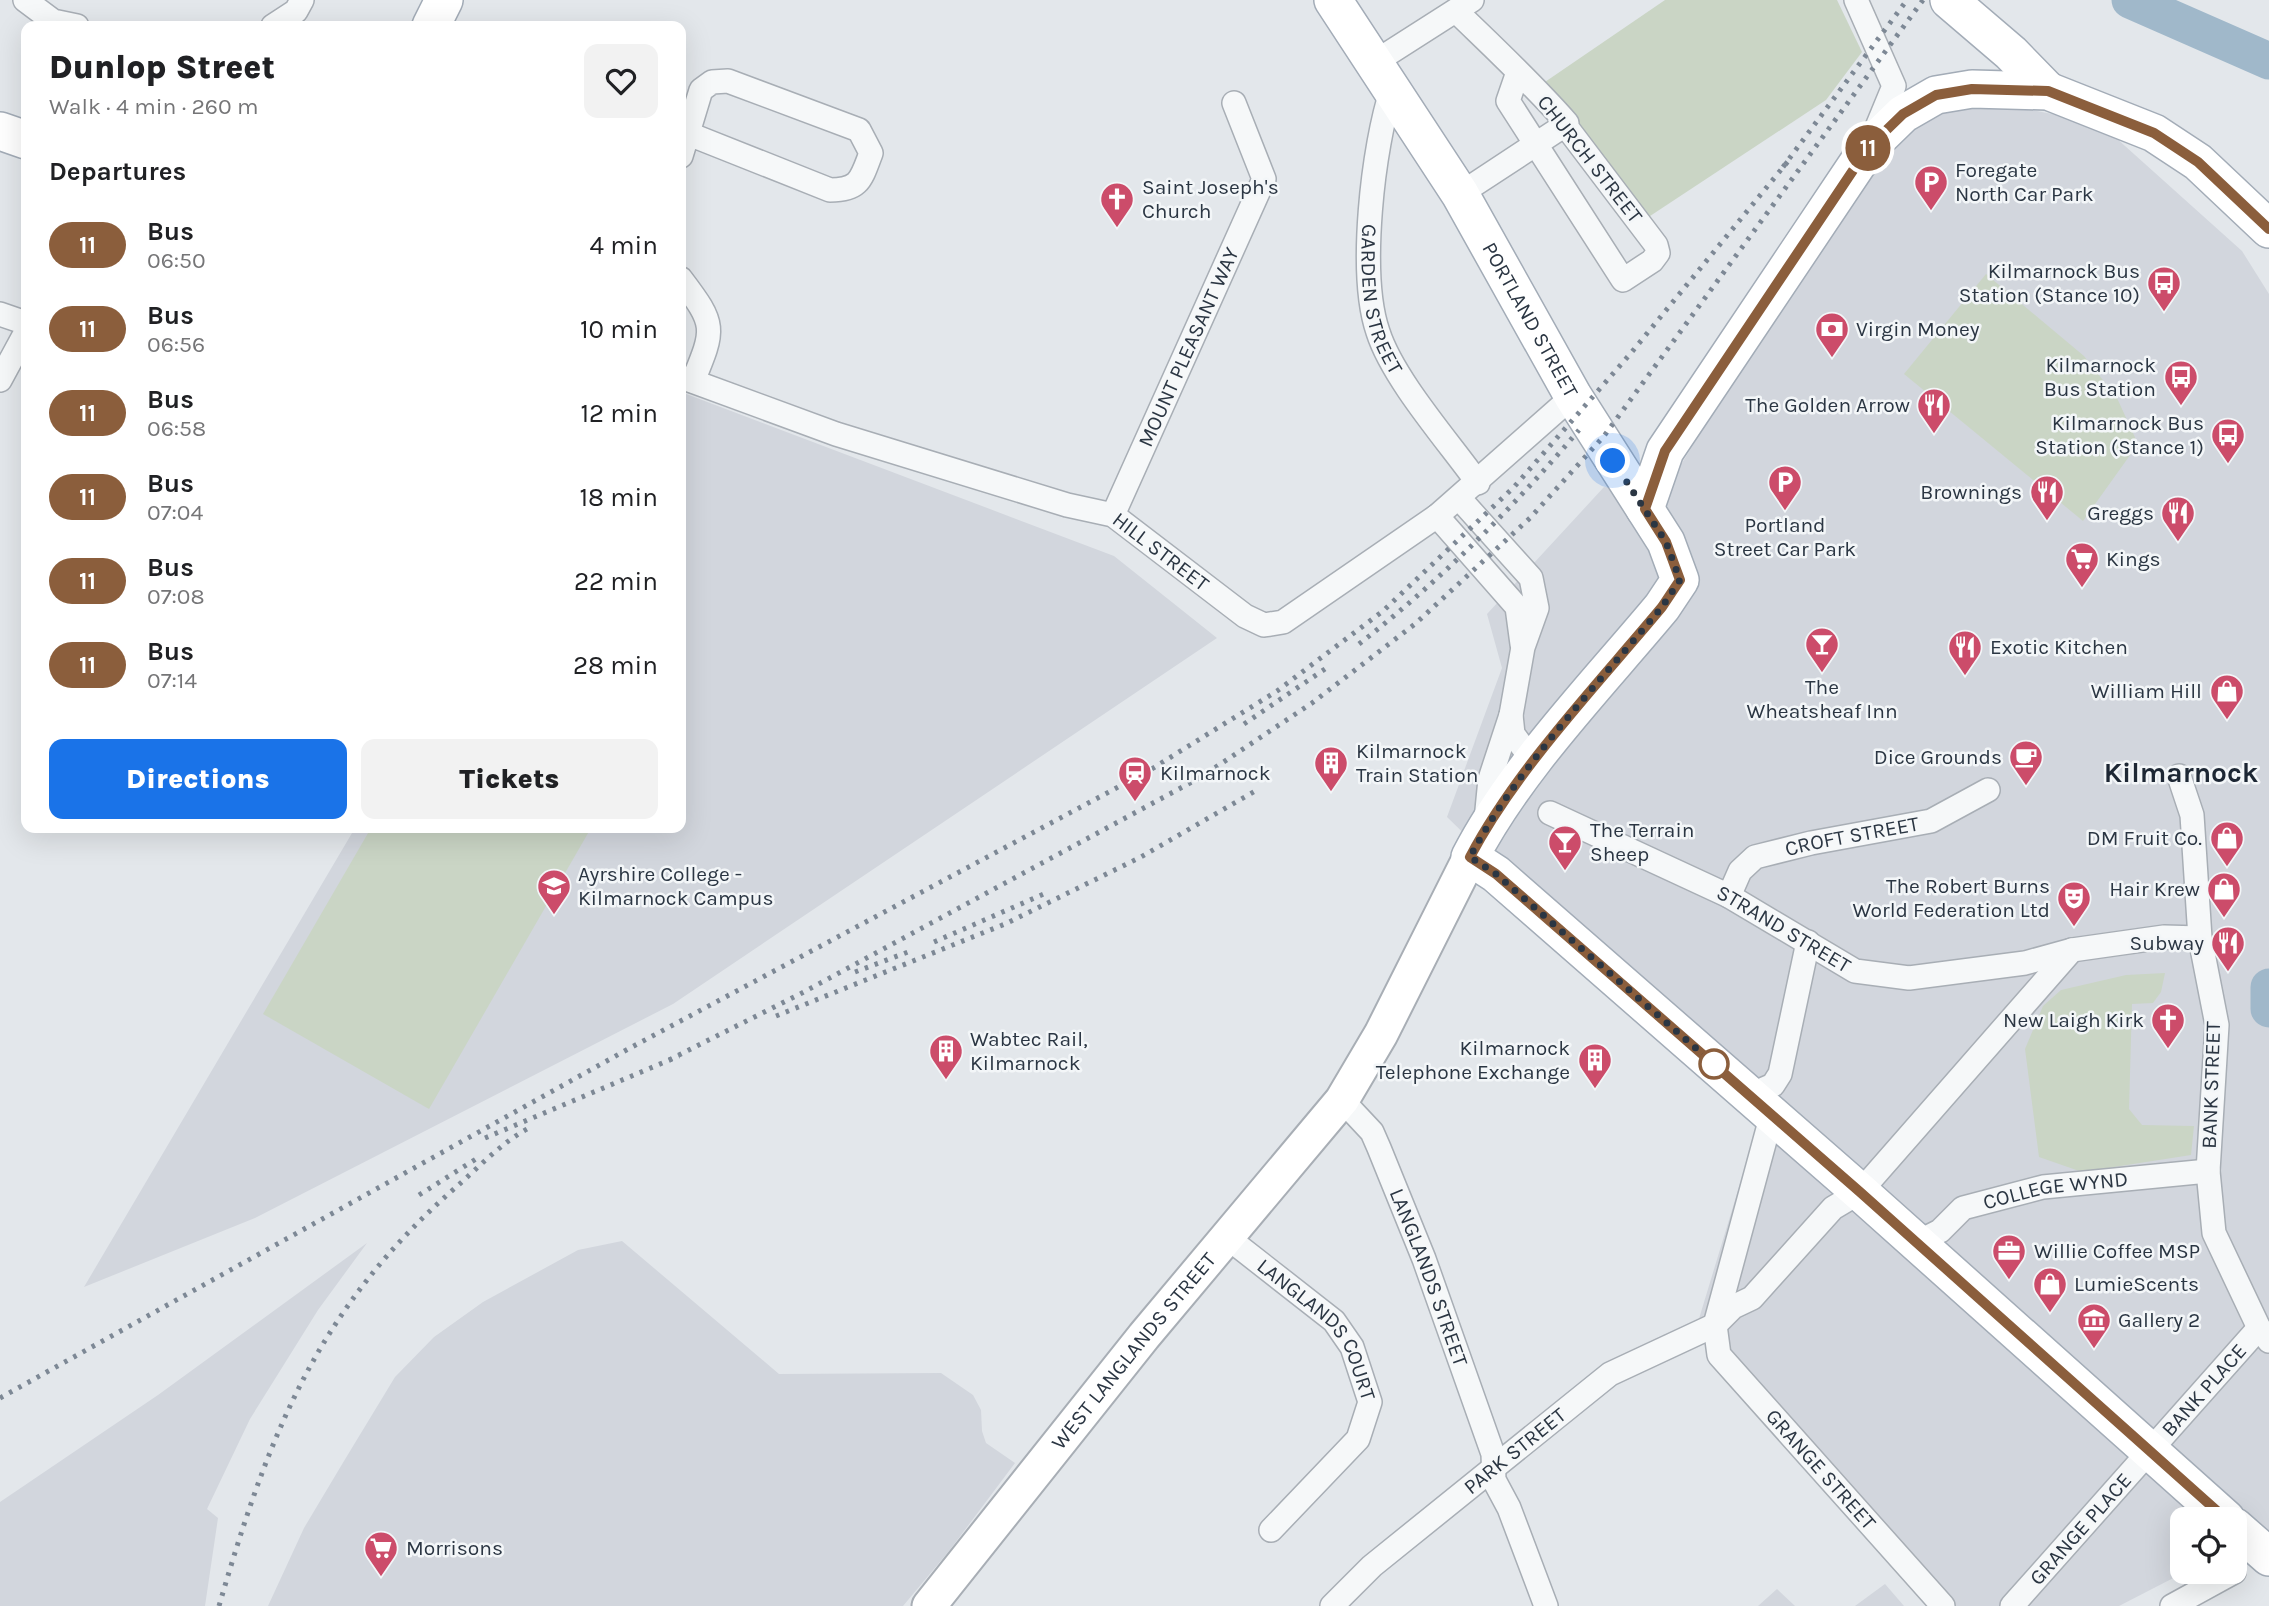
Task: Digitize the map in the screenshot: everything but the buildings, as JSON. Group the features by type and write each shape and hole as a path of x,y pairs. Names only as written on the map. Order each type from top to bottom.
{"main road":[{"path":"434,21 444,0"},
{"name":"PORTLAND STREET","path":"1333,0 1460,194 1573,396 1666,542 1680,580 1662,607 1542,754"},
{"path":"1949,0 2011,53 2048,91"},
{"path":"1645,509 1665,451 1868,148 1903,114 1936,95 1972,89 2048,91 2154,133 2198,162 2269,229"},
{"path":"0,131 21,138"},
{"path":"1542,754 1478,842 1496,874 1761,1104 2213,1507"}],"street":[{"path":"25,0 53,21"},
{"path":"281,21 296,11 302,0"},
{"path":"1856,0 1894,86 1868,148"},
{"path":"1384,76 1464,5"},
{"name":"CHURCH STREET","path":"1464,5 1518,72 1567,122 1565,125 1656,245 1658,253 1653,261 1623,281 1536,145"},
{"path":"1518,72 1508,101 1536,145"},
{"name":"GARDEN STREET","path":"1384,76 1384,114 1370,235 1371,283 1378,332 1399,372 1478,483"},
{"path":"686,142 701,90 712,82 728,81 859,130 870,153 861,180 848,190 830,190 689,134"},
{"name":"MOUNT PLEASANT WAY","path":"1113,515 1264,179 1234,103"},
{"path":"1460,194 1565,125"},
{"path":"686,286 707,314 710,325 706,350 687,379"},
{"path":"0,314 21,321"},
{"path":"0,380 21,341"},
{"name":"HILL STREET","path":"687,379 836,433 1067,505 1113,515 1245,616 1264,625 1283,621 1437,516 1478,483 1573,396"},
{"path":"1459,498 1531,578 1537,608 1523,647 1511,715 1490,779 1478,842"},
{"path":"1437,516 1517,607 1523,647"},
{"path":"1511,715 1513,734 1524,749 1542,754"},
{"name":"BANK STREET","path":"2179,776 2192,815 2200,938 2217,1025 2208,1171 2214,1233 2264,1335"},
{"name":"CROFT STREET","path":"1729,896 1740,871 1755,858 1811,843 1931,821 1988,790"},
{"name":"STRAND STREET","path":"1550,813 1729,896 1855,971 1909,978 2025,962 2072,950 2164,937 2200,938"},
{"name":"WEST LANGLANDS STREET","path":"929,1606 1111,1377 1342,1100 1381,1034 1478,842"},
{"path":"1715,1325 1761,1104 1780,1074 1808,942"},
{"name":"PARK STREET","path":"1332,1606 1372,1566 1610,1374 1715,1325 1733,1307 1752,1298 1833,1208 1860,1192 2072,950"},
{"name":"LANGLANDS STREET","path":"1342,1100 1372,1132 1424,1259 1493,1454 1494,1480 1509,1508 1546,1606"},
{"name":"COLLEGE WYND","path":"1916,1243 1940,1231 1963,1208 2043,1187 2208,1171"},
{"name":"LANGLANDS COURT","path":"1228,1238 1334,1321 1352,1347 1370,1402 1358,1440 1271,1530"},
{"name":"GRANGE STREET","path":"1715,1325 1719,1355 1943,1606"},
{"name":"BANK PLACE","path":"2151,1452 2264,1335"},
{"name":"GRANGE PLACE","path":"2012,1606 2151,1452"},
{"path":"2172,1606 2254,1561"}],"shaded area":[{"path":"1964,96 2062,116 2115,137 2242,251 2269,294 2269,1538 2247,1526 2247,1507 2170,1507 2170,1580 2119,1606 1956,1606 1698,1322 1759,1121 1447,817 1502,668 1487,614 1604,487 1663,494 1758,339 1902,126"},
{"name":"Ayrshire College - Kilmarnock Campus","path":"686,394 1114,556 1217,638 673,1004 255,1218 84,1287 352,833 686,833"},
{"path":"622,1241 779,1374 941,1373 973,1395 981,1410 982,1431 986,1443 1015,1463 949,1551 903,1606 268,1606 304,1528 395,1377 434,1337 483,1302 578,1250"},
{"path":"367,1243 318,1310 250,1419 207,1509 218,1518 205,1606 0,1606 0,1502 158,1395"},
{"path":"1885,1584 1904,1606 1855,1606"},
{"path":"1777,1589 1795,1606 1758,1606"}],"green space":[{"path":"1665,0 1837,0 1862,52 1826,100 1644,220 1542,84"},
{"path":"1986,274 2084,356 2117,398 2138,444 2083,521 1904,374"},
{"path":"368,833 588,833 429,1109 263,1014"},
{"name":"New Laigh Kirk","path":"2165,973 2161,992 2153,1003 2132,1004 2129,1109 2142,1125 2194,1126 2191,1155 2082,1172 2039,1157 2025,1049 2043,1006 2061,990 2126,975"}],"waterway":[{"path":"2130,0 2269,61"},
{"path":"2269,987 2269,1009"}],"railway":[{"path":"1783,167 1907,0"},
{"path":"669,1060 800,994 1201,777 1312,703 1415,624 1530,518 1604,436 1923,0"},
{"path":"0,1398 630,1048 1150,770 1277,691 1383,611 1514,487 1631,353 1789,160"},
{"path":"1359,644 1475,543 1579,430"},
{"path":"1244,724 1325,669"},
{"path":"776,1016 1005,924 1141,857 1257,790"},
{"path":"934,942 1046,893"},
{"path":"855,972 908,952"},
{"path":"485,1138 679,1056"},
{"path":"219,1606 258,1485 279,1430 304,1378 333,1328 367,1280 407,1234 490,1156 529,1128"},
{"path":"419,1195 476,1159"}],"bus line":[{"name":"11","path":"2213,1507 1772,1114 1496,874 1470,857 1486,827 1513,790 1662,607 1680,580 1666,542 1645,509 1665,451 1708,391 1868,148 1903,114 1936,95 1972,89 2048,91 2154,133 2198,162 2269,229"}],"place":[{"name":"Foregate North Car Park","path":"1931,212"},
{"name":"Saint Joseph's Church","path":"1117,229"},
{"name":"Kilmarnock Bus Station (Stance 10)","path":"2164,313"},
{"name":"Virgin Money","path":"1832,359"},
{"name":"Kilmarnock Bus Station","path":"2181,407"},
{"name":"The Golden Arrow","path":"1934,435"},
{"name":"Kilmarnock Bus Station (Stance 1)","path":"2228,465"},
{"name":"Portland Street Car Park","path":"1785,512"},
{"name":"Brownings","path":"2047,522"},
{"name":"Greggs","path":"2178,543"},
{"name":"Kings","path":"2082,589"},
{"name":"The Wheatsheaf Inn","path":"1822,674"},
{"name":"Exotic Kitchen","path":"1965,677"},
{"name":"William Hill","path":"2227,721"},
{"name":"Dice Grounds","path":"2026,787"},
{"name":"Kilmarnock Train Station","path":"1331,793"},
{"name":"Kilmarnock","path":"1135,803"},
{"name":"DM Fruit Co.","path":"2227,868"},
{"name":"The Terrain Sheep","path":"1565,872"},
{"name":"Ayrshire College - Kilmarnock Campus","path":"554,916"},
{"name":"Hair Krew","path":"2224,919"},
{"name":"The Robert Burns World Federation Ltd","path":"2074,928"},
{"name":"Subway","path":"2228,973"},
{"name":"New Laigh Kirk","path":"2168,1050"},
{"name":"Wabtec Rail, Kilmarnock","path":"946,1081"},
{"name":"Kilmarnock Telephone Exchange","path":"1595,1090"},
{"name":"Willie Coffee MSP","path":"2009,1281"},
{"name":"LumieScents","path":"2050,1314"},
{"name":"Gallery 2","path":"2094,1350"},
{"name":"Morrisons","path":"381,1578"}],"district":[{"name":"Kilmarnock","path":"2181,772"}],"route":[{"path":"1613,461 1666,542 1680,580 1662,607 1513,790 1486,827 1470,857 1496,874 1714,1064"}]}
